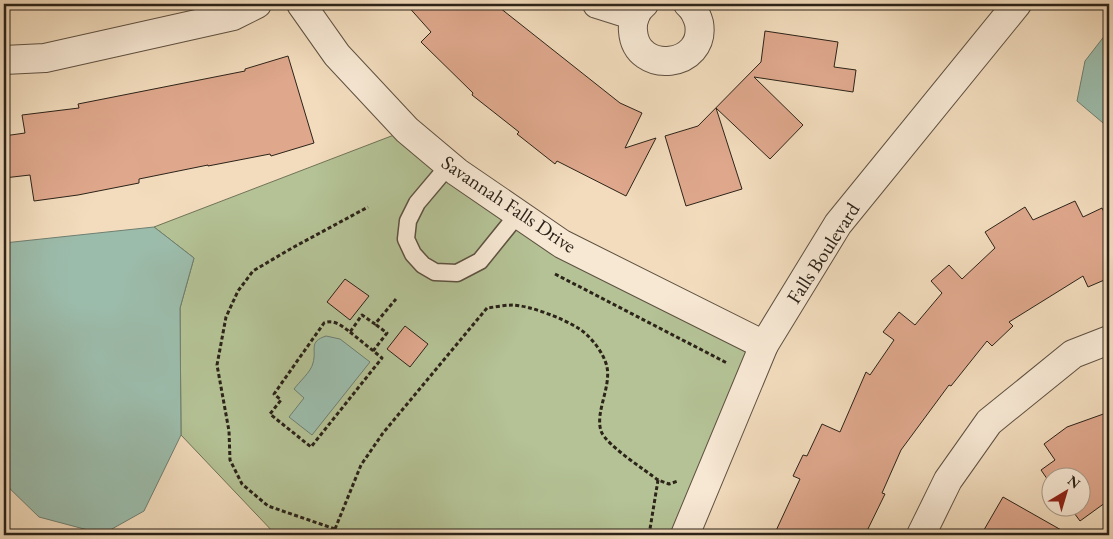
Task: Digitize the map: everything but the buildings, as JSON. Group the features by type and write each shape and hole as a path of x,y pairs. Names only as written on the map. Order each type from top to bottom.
{"street":[{"path":"4,60 45,58 233,16 257,4"},
{"name":"Savannah Falls Drive","path":"301,4 337,55 407,130 449,165 562,244 764,345"},
{"path":"597,4 639,10 633,26 633,37 638,47 645,54 654,60 664,62 675,61 684,57 698,41 700,30 698,18 688,4"},
{"name":"Falls Boulevard","path":"685,535 764,345 838,224 1017,4"},
{"path":"921,535 948,480 989,422 1073,354 1109,340"}],"lane":[{"path":"449,165 418,203 408,221 406,239 413,254 422,265 435,272 457,273 480,261 518,214"}],"path":[{"path":"335,530 268,506 242,484 230,460 229,431 218,366 226,317 238,291 253,271 368,207"},
{"path":"375,324 396,299"},
{"path":"337,535 335,530 361,465 383,433 486,308 512,305 536,309 578,328 596,345 607,366 608,386 600,421 601,431 610,444 658,480"},
{"path":"350,332 362,315 387,333 372,351"},
{"path":"330,321 350,332 382,358 311,447 270,414 281,400 274,394 324,323 330,321"}],"shaded area":[{"path":"1109,30 1109,128 1077,101 1085,61"},
{"path":"407,130 457,172 764,345 685,535 276,535 181,435 180,308 194,258 154,227"},
{"path":"154,227 194,258 180,308 181,435 144,511 103,534 39,517 4,483 4,243"},
{"path":"326,336 340,339 370,362 312,435 289,417 304,398 294,389 312,366 315,343 320,338"}]}
